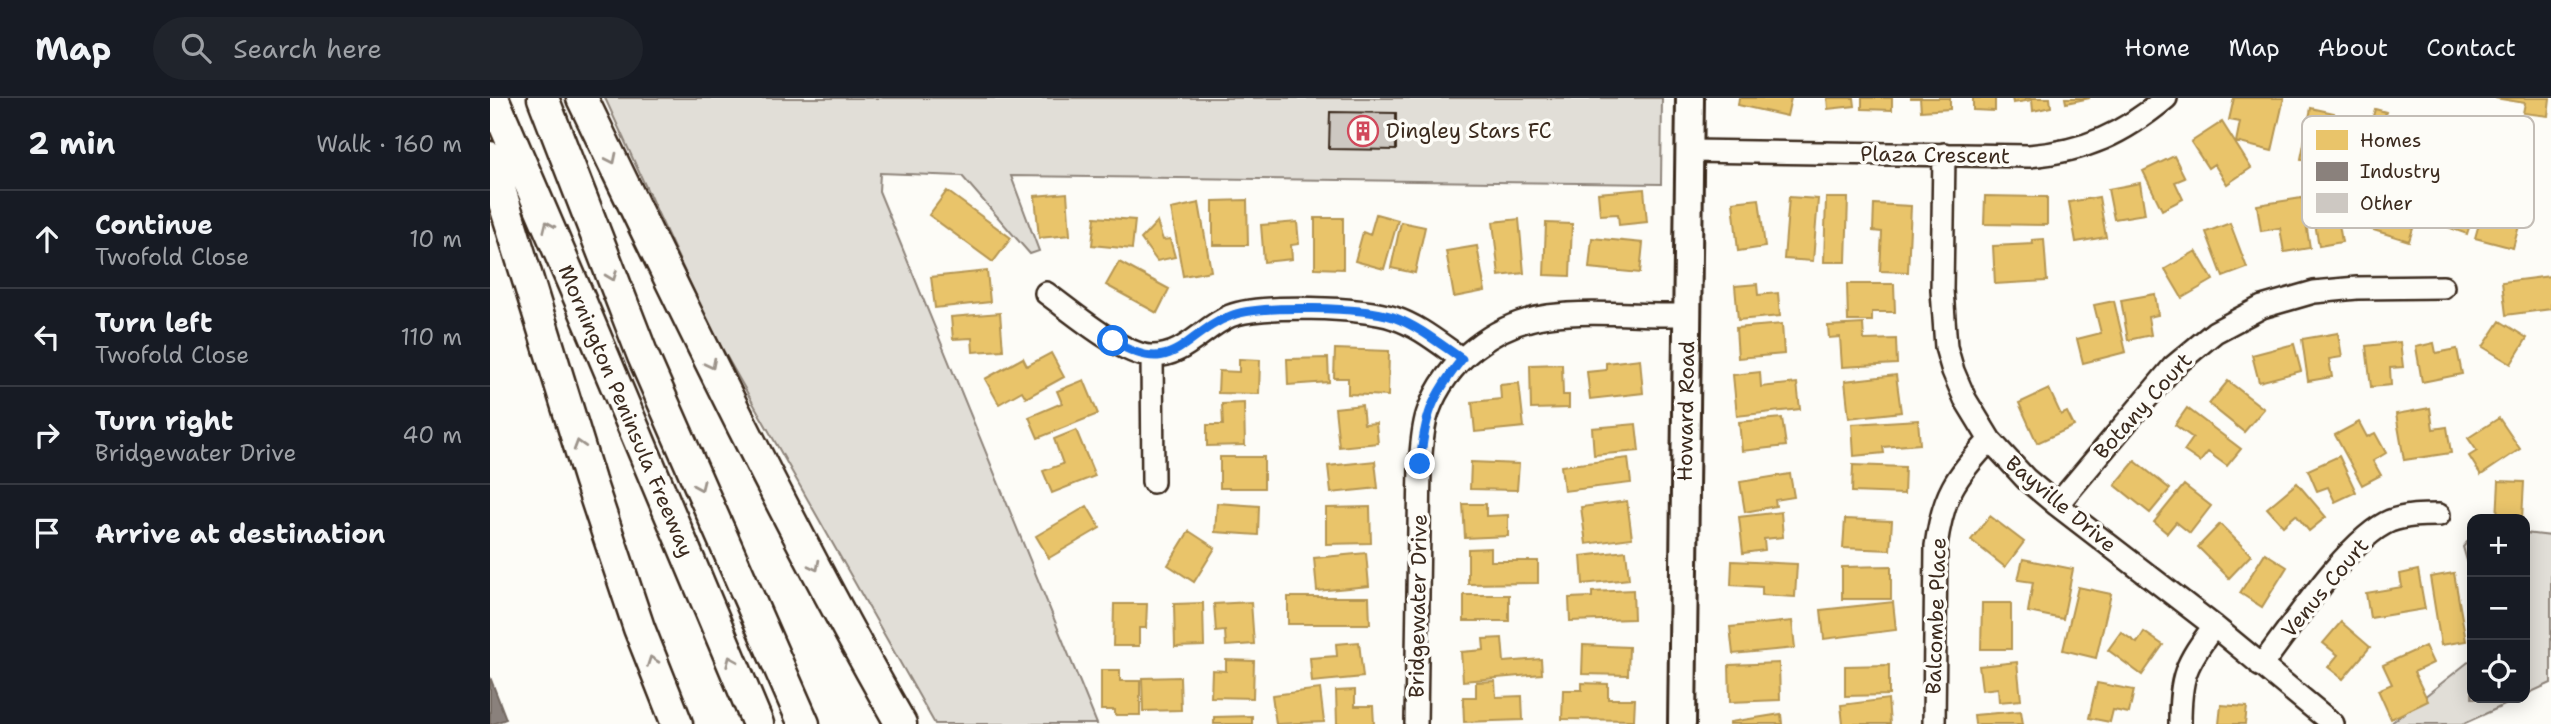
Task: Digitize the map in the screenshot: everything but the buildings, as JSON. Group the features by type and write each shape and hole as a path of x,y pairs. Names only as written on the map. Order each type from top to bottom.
{"highway":[{"name":"Mornington Peninsula Freeway","path":"493,98 758,724"},
{"name":"Mornington Peninsula Freeway","path":"543,98 643,356 804,724"},
{"path":"582,98 708,357 839,611 901,724"},
{"path":"490,158 594,494 639,628 677,724"}],"main road":[{"name":"Howard Road","path":"1682,724 1690,98"}],"street":[{"name":"Plaza Crescent","path":"1690,151 2029,156 2078,149 2101,141 2124,129 2166,98"},
{"name":"Bayville Drive","path":"1944,154 1942,321 1946,347 1965,399 1990,440 2026,479 2057,505 2214,626 2333,724"},
{"name":"Botany Court","path":"2057,505 2173,367 2215,332 2262,307 2314,292 2357,288 2444,287"},
{"path":"1046,293 1120,345 1141,355 1176,352 1232,315 1267,309 1349,311 1393,317 1414,326 1462,359"},
{"name":"Bridgewater Drive","path":"1416,724 1420,464 1423,431 1434,397 1462,359 1483,340 1527,320 1571,314 1687,315"},
{"path":"1152,356 1153,482"},
{"name":"Balcombe Place","path":"1934,724 1936,546 1939,522 1953,484 1990,440"},
{"name":"Venus Court","path":"2262,666 2341,563 2372,531 2404,517 2438,515"},
{"path":"2179,724 2181,683 2185,670 2196,649 2214,626"}],"shaded area":[{"path":"605,98 1662,98 1661,184 1011,176 1039,251 1030,254 962,176 880,173 879,191 1097,724 935,724 711,329"},
{"path":"2530,534 2551,536 2551,683 2530,693"},
{"path":"2467,542 2467,561 2463,547"},
{"path":"2467,663 2467,703 2509,703 2463,724 2390,724"}],"place":[{"name":"Dingley Stars FC","path":"1363,131"}],"route":[{"path":"1113,341 1141,355 1165,355 1185,347 1232,315 1267,309 1339,310 1393,317 1414,326 1462,359 1434,397 1423,431 1420,464"}]}
